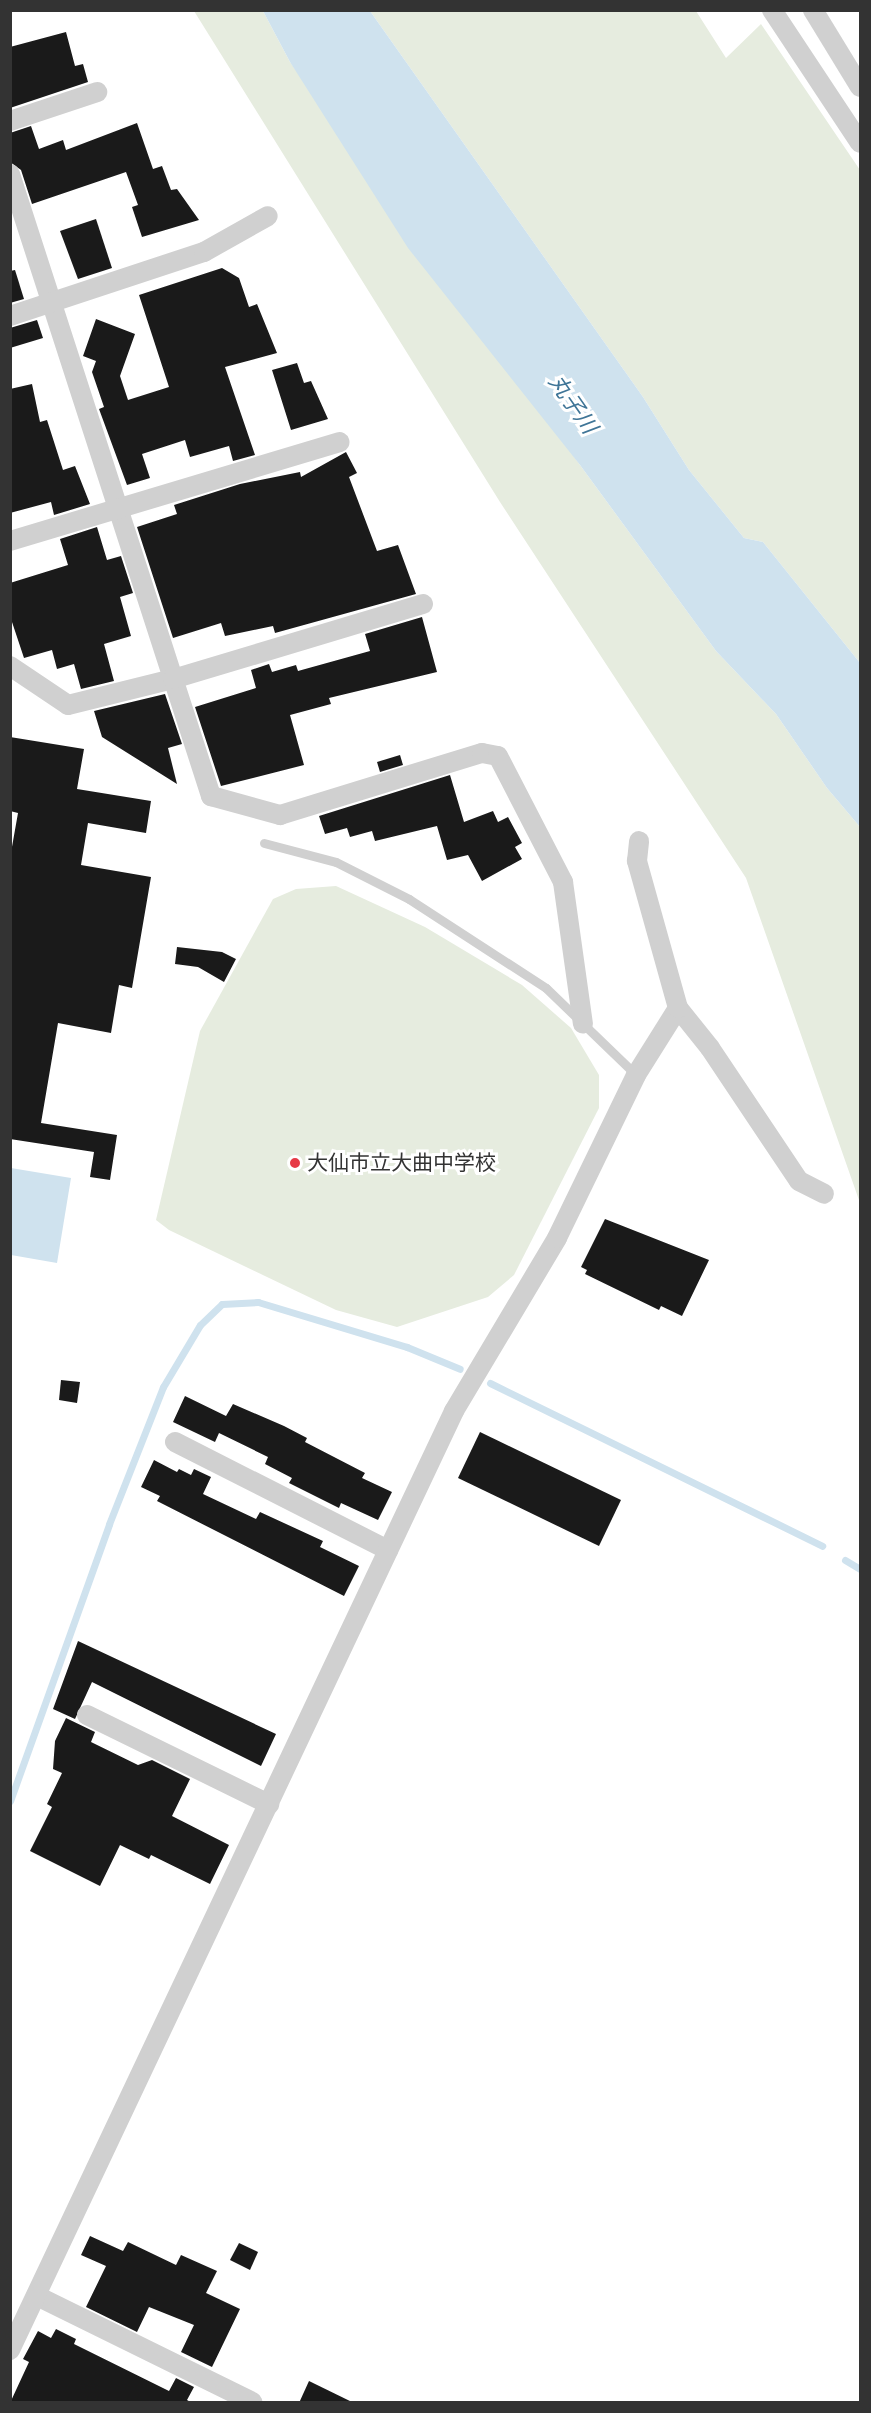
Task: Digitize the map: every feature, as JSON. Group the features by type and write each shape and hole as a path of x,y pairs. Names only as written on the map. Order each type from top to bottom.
{"street":[{"path":"772,10 861,143"},
{"path":"813,10 861,87"},
{"path":"10,122 98,92"},
{"path":"10,174 211,796 280,815 482,753 498,756 563,882 583,1024"},
{"path":"10,316 204,252 268,216"},
{"path":"10,541 339,442"},
{"path":"10,666 68,705 173,679 423,604"},
{"path":"639,841 638,861 678,1008 710,1048 799,1181 824,1194"},
{"path":"10,2350 454,1411 557,1238 636,1075 678,1008"},
{"path":"175,1442 388,1550"},
{"path":"87,1715 269,1804"},
{"path":"37,2296 252,2403"}],"lane":[{"path":"264,843 336,862 409,899 546,988 636,1075"}],"shaded area":[{"path":"194,11 263,11 290,62 716,651 776,714 827,788 860,827 860,1203 746,878 500,502"},
{"path":"370,11 696,11 726,58 761,24 860,170 860,663 763,542 744,538 689,470 643,397"},
{"path":"336,886 425,927 522,985 571,1028 599,1075 599,1108 514,1275 488,1297 397,1327 336,1310 169,1230 156,1220 200,1031 273,899 296,889"}],"water":[{"name":"丸子川","path":"263,11 370,11 643,397 689,470 744,538 763,542 860,663 860,827 827,788 776,714 716,651 580,465 408,248 290,62"},
{"path":"11,1168 71,1178 57,1263 11,1255"}],"building":[{"path":"66,32 75,66 83,64 88,82 10,108 10,47"},
{"path":"137,123 153,169 162,166 171,190 177,189 199,220 142,237 132,207 138,205 126,172 32,204 21,170 10,162 10,133 31,126 39,149 63,140 66,150"},
{"path":"96,219 112,268 78,279 60,231"},
{"path":"222,268 239,278 249,307 257,304 277,353 225,367 255,455 233,461 229,446 190,457 185,440 142,454 150,478 127,485 99,409 104,407 92,372 96,361 83,356 96,319 135,334 120,376 128,400 169,387 139,295"},
{"path":"15,270 24,299 10,303 10,271"},
{"path":"37,320 43,338 10,348 10,328"},
{"path":"297,363 304,383 311,381 328,419 291,430 272,370"},
{"path":"32,384 40,422 47,420 63,470 75,466 90,504 54,515 51,502 10,513 10,389"},
{"path":"346,452 357,473 349,477 377,551 398,545 416,594 275,633 273,626 225,636 221,623 173,638 137,527 177,514 174,505 240,484 300,472 301,477"},
{"path":"97,527 107,560 121,556 133,593 120,597 131,636 104,644 114,681 81,689 74,664 57,669 52,650 24,658 10,616 10,583 68,565 60,539"},
{"path":"422,617 437,672 329,698 331,704 290,715 304,765 221,786 195,707 256,688 251,670 269,664 272,672 296,665 298,671 370,651 365,634"},
{"path":"165,694 182,744 168,748 177,784 102,737 94,711"},
{"path":"10,737 84,749 77,789 151,801 146,833 88,823 81,865 151,877 132,988 119,985 111,1033 58,1023 41,1123 117,1135 110,1180 90,1177 94,1152 10,1139 10,858 18,813 10,811"},
{"path":"400,755 403,765 380,772 377,762"},
{"path":"450,775 464,822 493,811 498,822 508,817 522,843 515,847 522,859 482,881 468,855 447,860 437,826 375,841 372,831 350,837 347,828 325,834 319,816"},
{"path":"177,947 222,952 236,959 224,982 198,967 175,964"},
{"path":"605,1219 709,1260 682,1316 661,1306 659,1310 585,1274 587,1270 581,1267"},
{"path":"61,1380 80,1382 77,1403 59,1400"},
{"path":"185,1396 226,1416 233,1404 307,1438 305,1442 365,1473 362,1478 392,1492 378,1520 341,1503 339,1508 289,1483 292,1478 265,1464 268,1457 219,1433 215,1442 173,1422"},
{"path":"480,1432 621,1500 599,1546 458,1478"},
{"path":"154,1460 177,1472 179,1469 191,1475 194,1469 211,1477 203,1494 256,1519 260,1512 323,1541 320,1547 359,1566 344,1596 157,1501 160,1496 141,1487"},
{"path":"78,1641 276,1734 261,1766 92,1682 75,1719 53,1709"},
{"path":"66,1718 95,1732 91,1742 138,1765 152,1760 190,1779 172,1816 229,1845 210,1884 151,1855 149,1859 120,1845 100,1886 30,1851 52,1807 47,1804 62,1773 53,1769 55,1741"},
{"path":"90,2236 123,2251 128,2242 176,2265 181,2255 217,2271 206,2293 240,2309 212,2367 181,2352 194,2325 149,2307 137,2332 86,2307 106,2266 81,2255"},
{"path":"239,2243 258,2252 250,2270 230,2260"},
{"path":"56,2329 76,2339 74,2344 169,2391 176,2378 194,2387 187,2400 192,2403 10,2403 29,2362 23,2359 38,2331 51,2338"},
{"path":"309,2381 354,2403 299,2403"}],"waterway":[{"path":"10,1801 109,1524 163,1387 200,1325 222,1304 258,1302 407,1347 460,1369"},
{"path":"490,1383 822,1546"},
{"path":"845,1560 860,1569"}],"place":[{"name":"大仙市立大曲中学校","path":"295,1163"}]}
